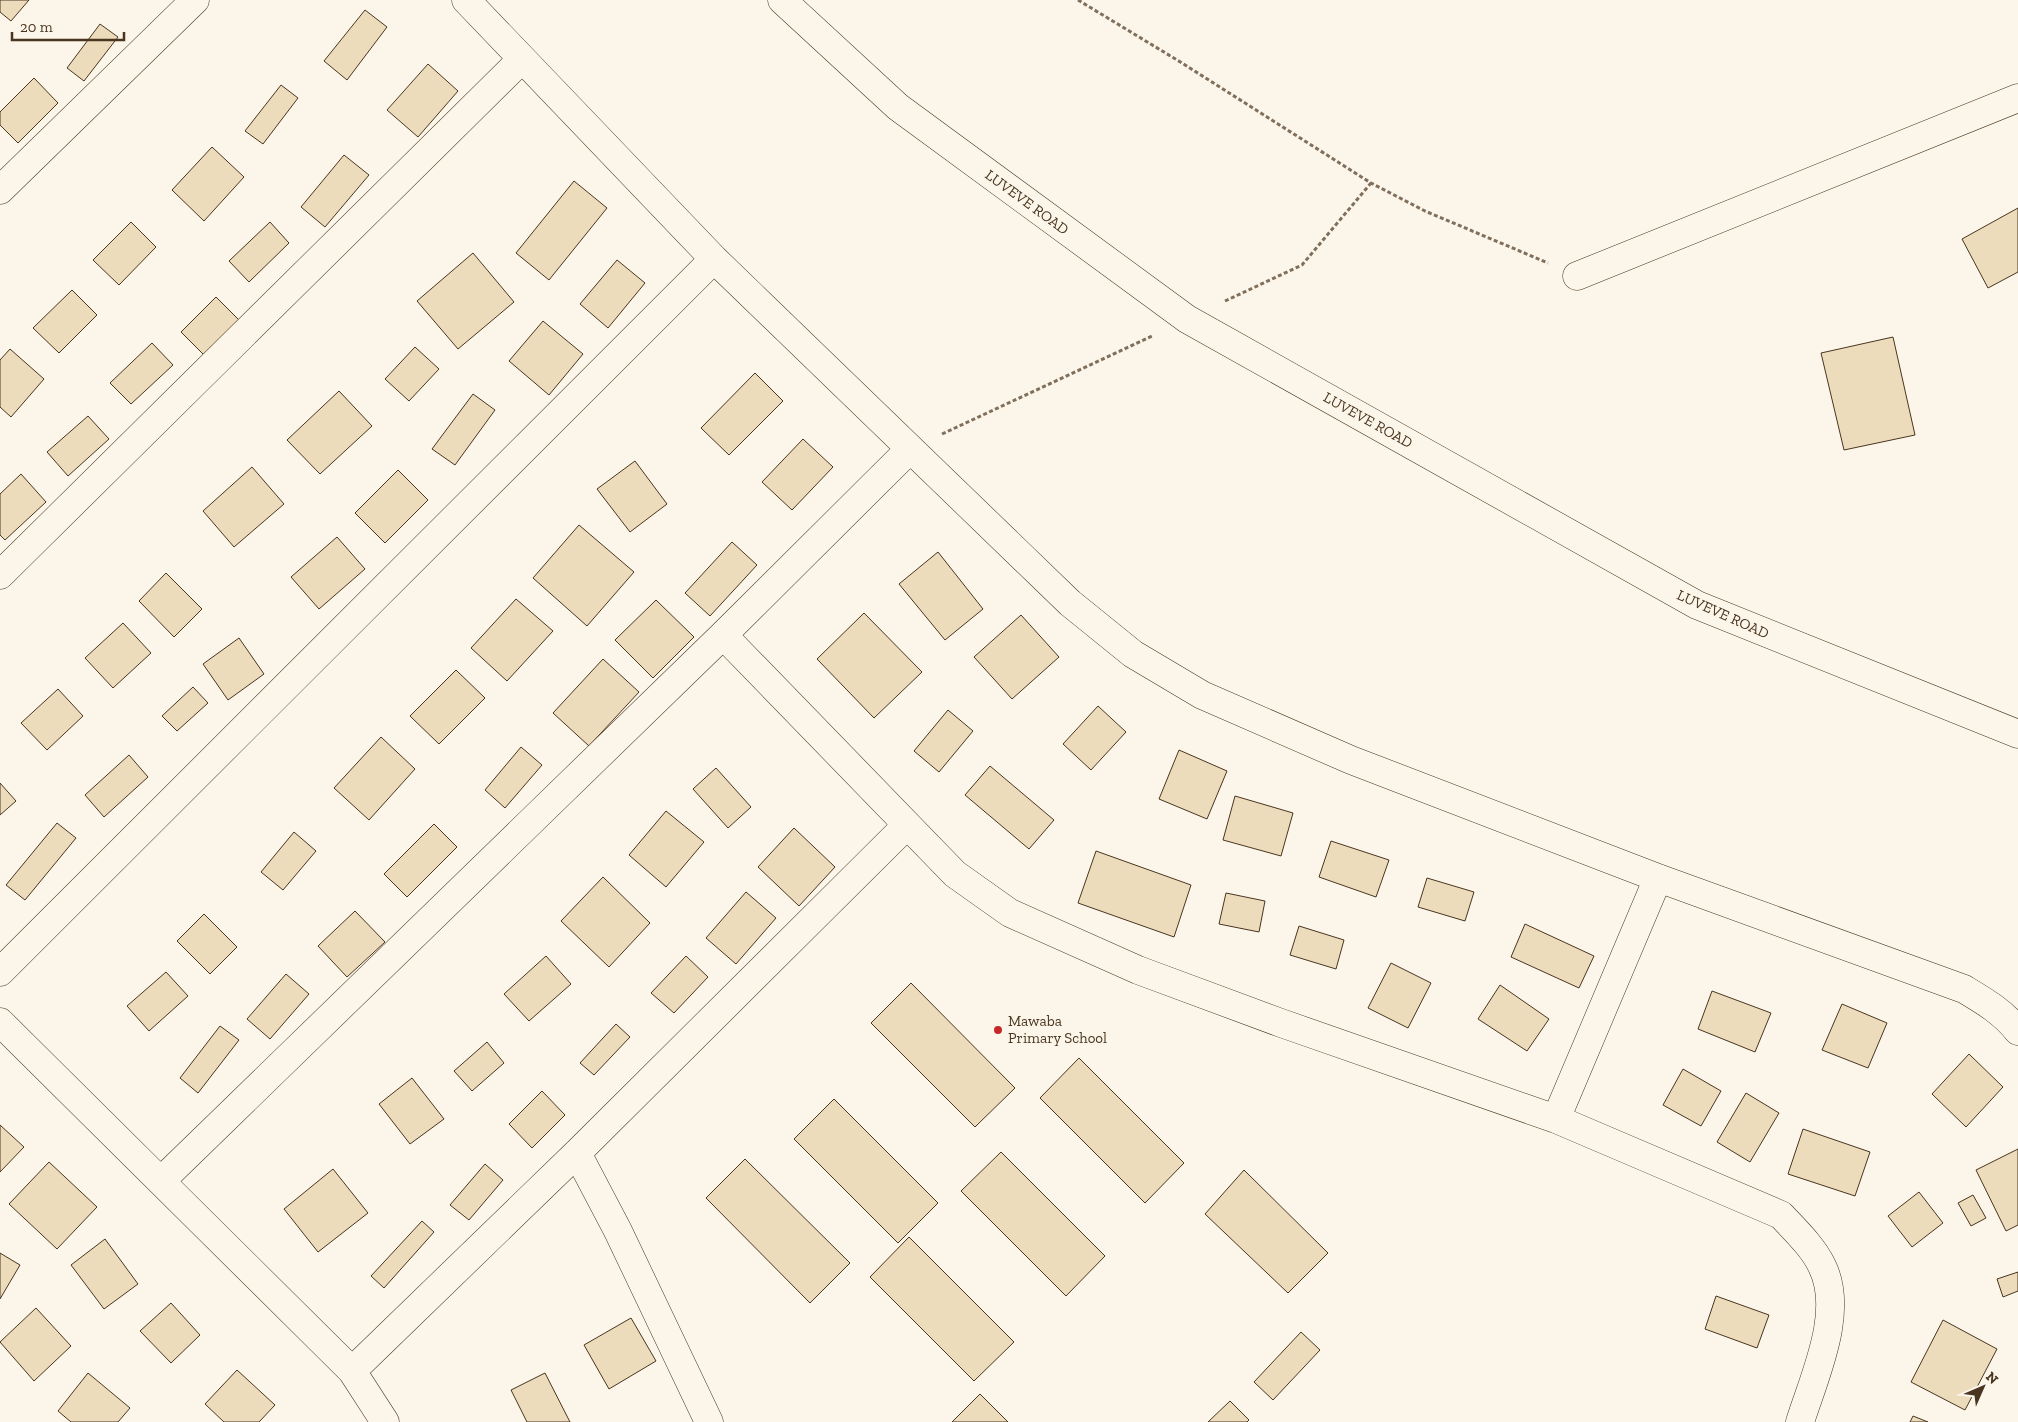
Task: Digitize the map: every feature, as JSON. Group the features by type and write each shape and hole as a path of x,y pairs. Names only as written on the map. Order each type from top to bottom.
{"street":[{"path":"0,190 195,0"},
{"path":"466,0 714,259 1070,603 1133,654 1202,695 1350,760 1658,878 1964,989 1988,1003 2009,1019 2018,1031"},
{"name":"LUVEVE ROAD","path":"782,0 898,107 1187,319 1697,605 2018,734"},
{"path":"0,575 522,59"},
{"path":"1577,276 2018,98"},
{"path":"0,972 714,259"},
{"path":"162,1180 723,635 910,448"},
{"path":"723,635 906,826 955,874 1010,913 1156,976 1281,1023 1556,1119 1781,1215 1823,1266 1830,1296 1830,1329 1800,1422"},
{"path":"352,1371 577,1153 906,826"},
{"path":"1556,1119 1658,878"},
{"path":"0,1022 162,1180 352,1371 385,1422"},
{"path":"577,1153 618,1231 709,1422"}],"path":[{"path":"1078,0 1182,63 1371,183 1426,211 1577,276"}],"building":[{"path":"0,0 29,0 11,21 0,12"},
{"path":"365,10 387,27 347,80 324,61"},
{"path":"100,24 118,37 84,81 67,68"},
{"path":"428,64 458,91 418,137 387,110"},
{"path":"34,78 58,103 18,143 0,125 0,112"},
{"path":"281,85 298,98 263,144 245,131"},
{"path":"212,147 244,177 204,221 172,190"},
{"path":"344,155 369,175 325,227 301,207"},
{"path":"574,181 607,208 549,280 516,253"},
{"path":"2018,208 2018,272 1988,288 1962,239"},
{"path":"131,222 156,247 119,285 93,260"},
{"path":"270,222 289,243 249,282 229,261"},
{"path":"473,253 514,302 458,349 417,301"},
{"path":"617,260 645,283 608,328 580,304"},
{"path":"72,290 97,315 59,353 33,328"},
{"path":"216,297 239,320 204,355 181,332"},
{"path":"543,321 583,354 549,395 509,361"},
{"path":"1893,337 1915,435 1844,450 1821,353"},
{"path":"152,343 173,365 131,404 110,383"},
{"path":"415,347 439,369 409,401 385,379"},
{"path":"10,349 44,379 11,417 0,407 0,360"},
{"path":"755,373 783,401 729,455 701,428"},
{"path":"339,391 372,426 320,474 287,440"},
{"path":"473,394 495,410 455,465 432,449"},
{"path":"88,416 109,439 68,476 47,452"},
{"path":"803,439 833,467 792,510 762,482"},
{"path":"635,461 667,504 630,532 597,489"},
{"path":"252,467 284,504 234,547 203,511"},
{"path":"398,470 428,500 385,543 355,513"},
{"path":"21,474 46,502 5,540 0,535 0,494"},
{"path":"579,525 634,572 587,626 533,578"},
{"path":"337,537 365,569 319,609 291,577"},
{"path":"732,542 757,565 710,616 685,593"},
{"path":"938,552 983,609 945,640 899,584"},
{"path":"166,573 202,609 174,637 139,601"},
{"path":"516,599 553,631 507,681 471,648"},
{"path":"656,600 694,637 653,678 615,640"},
{"path":"864,613 922,672 874,718 817,659"},
{"path":"1021,615 1059,657 1012,699 974,657"},
{"path":"123,623 151,653 113,688 85,658"},
{"path":"239,638 264,674 228,700 203,664"},
{"path":"603,659 639,692 589,746 553,713"},
{"path":"456,670 485,698 439,744 410,716"},
{"path":"193,687 208,703 177,731 162,716"},
{"path":"58,689 83,716 47,750 21,723"},
{"path":"1098,706 1126,732 1091,770 1063,744"},
{"path":"948,710 973,731 939,772 914,751"},
{"path":"381,737 415,769 369,820 334,788"},
{"path":"521,747 542,765 505,808 485,790"},
{"path":"1179,750 1227,771 1207,819 1159,799"},
{"path":"129,755 148,777 104,817 85,795"},
{"path":"990,766 1054,820 1029,849 965,795"},
{"path":"716,768 751,807 728,828 693,789"},
{"path":"0,783 16,801 0,815"},
{"path":"1235,796 1293,813 1281,856 1223,840"},
{"path":"666,811 704,842 666,887 629,855"},
{"path":"57,823 76,838 25,900 6,885"},
{"path":"434,824 457,847 407,897 384,874"},
{"path":"794,828 835,867 799,906 758,867"},
{"path":"294,832 316,851 283,890 261,872"},
{"path":"1331,841 1389,860 1376,897 1319,877"},
{"path":"1096,851 1191,885 1174,937 1078,903"},
{"path":"603,877 650,923 609,967 561,921"},
{"path":"1427,878 1474,892 1465,921 1418,907"},
{"path":"746,892 776,918 736,964 706,938"},
{"path":"1226,893 1265,901 1259,932 1219,924"},
{"path":"355,911 385,942 347,977 318,946"},
{"path":"204,914 237,947 210,974 177,941"},
{"path":"1525,924 1594,956 1579,988 1511,957"},
{"path":"1299,926 1344,940 1336,969 1290,955"},
{"path":"546,956 571,984 529,1021 504,994"},
{"path":"686,956 708,977 674,1013 651,993"},
{"path":"1391,963 1431,983 1408,1028 1368,1008"},
{"path":"166,972 188,996 149,1031 127,1006"},
{"path":"286,974 309,994 270,1039 247,1019"},
{"path":"911,983 1015,1088 975,1127 871,1023"},
{"path":"1500,985 1549,1019 1527,1051 1478,1019"},
{"path":"1712,991 1771,1013 1755,1052 1698,1029"},
{"path":"1842,1004 1887,1023 1868,1068 1822,1050"},
{"path":"616,1024 630,1037 594,1075 580,1063"},
{"path":"220,1026 239,1040 198,1093 180,1078"},
{"path":"487,1042 504,1063 472,1091 454,1071"},
{"path":"1969,1054 2003,1087 1966,1127 1932,1094"},
{"path":"1079,1058 1184,1163 1145,1203 1040,1098"},
{"path":"1683,1069 1721,1091 1701,1126 1663,1105"},
{"path":"412,1078 444,1119 410,1144 379,1104"},
{"path":"542,1091 565,1115 532,1148 509,1124"},
{"path":"1746,1093 1779,1113 1750,1162 1717,1142"},
{"path":"834,1099 938,1203 898,1243 794,1139"},
{"path":"0,1125 24,1147 0,1172"},
{"path":"1803,1129 1870,1152 1855,1196 1788,1174"},
{"path":"2018,1149 2018,1225 2006,1231 1976,1170"},
{"path":"1001,1152 1105,1256 1066,1296 961,1191"},
{"path":"745,1159 850,1263 810,1303 706,1198"},
{"path":"49,1162 97,1207 57,1249 9,1204"},
{"path":"485,1164 503,1180 469,1220 450,1205"},
{"path":"333,1169 368,1213 318,1252 284,1209"},
{"path":"1244,1170 1328,1253 1288,1293 1205,1214"},
{"path":"1919,1192 1943,1223 1912,1247 1888,1216"},
{"path":"1973,1195 1986,1218 1971,1226 1958,1203"},
{"path":"422,1221 434,1232 384,1288 371,1276"},
{"path":"909,1237 1014,1342 974,1381 870,1277"},
{"path":"105,1239 138,1284 104,1309 71,1265"},
{"path":"0,1253 20,1265 0,1299"},
{"path":"2018,1272 2018,1291 2003,1297 1997,1279"},
{"path":"1716,1296 1769,1315 1757,1348 1705,1329"},
{"path":"171,1303 200,1335 171,1363 140,1331"},
{"path":"36,1308 71,1346 34,1381 0,1342"},
{"path":"631,1318 656,1361 609,1389 584,1345"},
{"path":"1943,1320 1997,1349 1965,1410 1911,1382"},
{"path":"1301,1332 1320,1350 1273,1400 1254,1382"},
{"path":"237,1370 275,1405 259,1422 224,1422 205,1404"},
{"path":"88,1373 130,1408 118,1422 71,1422 58,1411"},
{"path":"545,1373 570,1422 527,1422 511,1390"},
{"path":"980,1394 1008,1422 952,1422"},
{"path":"1230,1401 1249,1420 1247,1422 1208,1422"},
{"path":"1913,1416 1928,1422 1910,1422"}],"place":[{"name":"Mawaba Primary School","path":"998,1030"}]}
